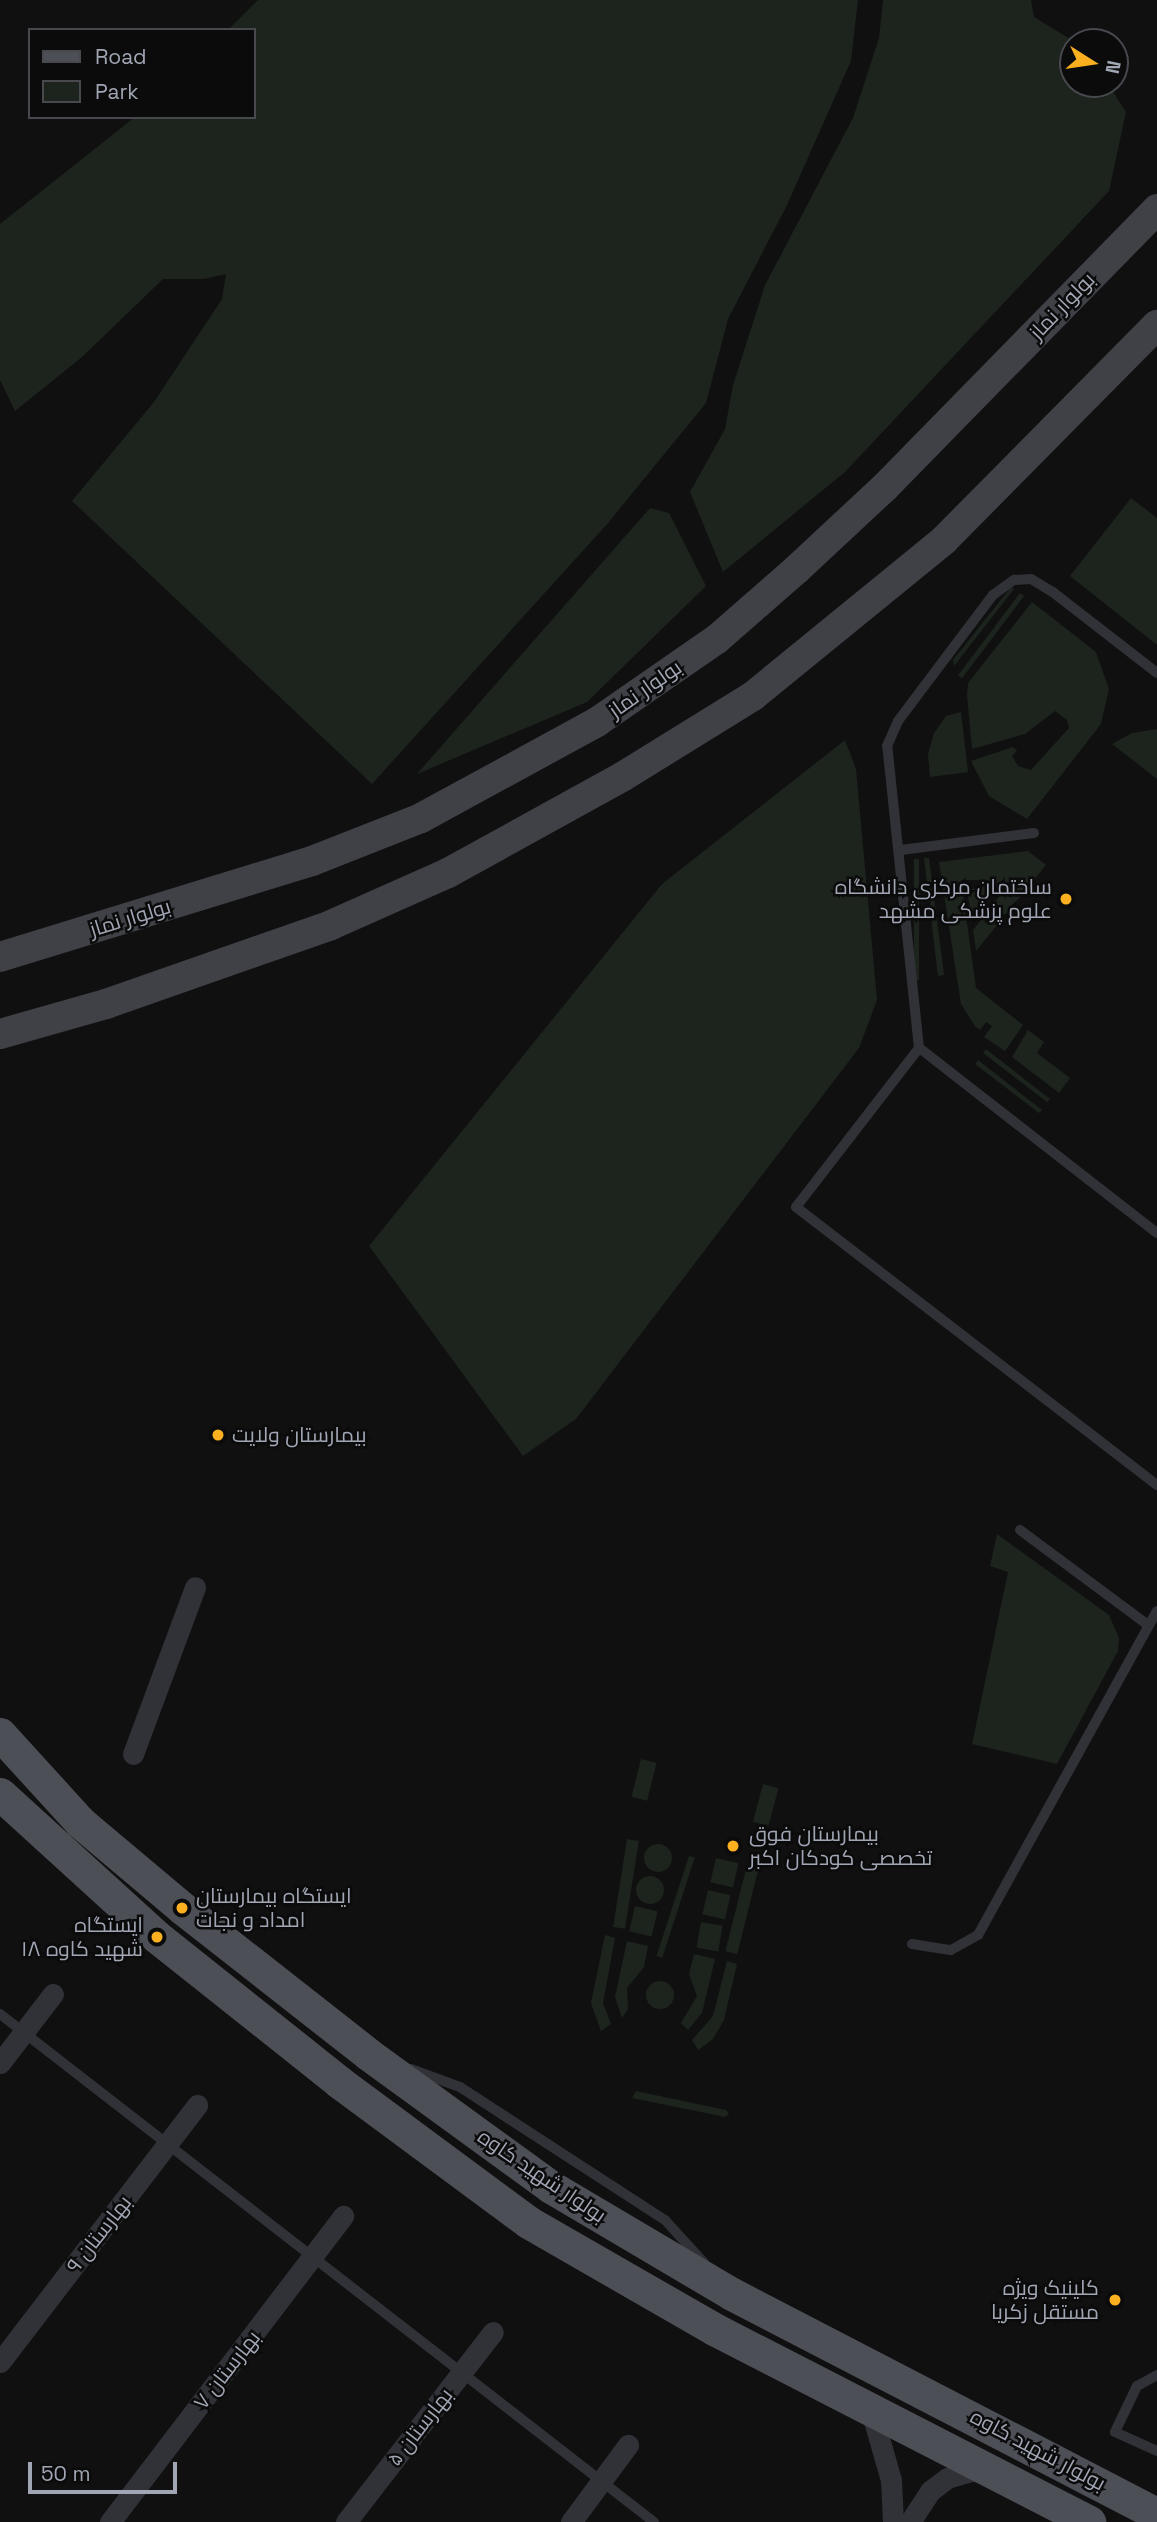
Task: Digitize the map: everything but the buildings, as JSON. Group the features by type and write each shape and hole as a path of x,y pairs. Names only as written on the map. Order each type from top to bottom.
{"main road":[{"name":"بولوار نماز","path":"0,957 312,861 385,832 510,773 597,722 717,639 797,569 885,487 1157,209"},
{"path":"0,1034 106,1004 331,925 447,873 622,777 753,696 944,540 1157,325"},
{"name":"بولوار شهید کاوه","path":"0,1734 80,1822 368,2054 551,2187 732,2294 1157,2514"},
{"name":"بولوار شهید کاوه","path":"0,1794 157,1937 340,2082 528,2221 714,2329 1089,2522"}],"street":[{"path":"133,1754 195,1587"},
{"path":"0,2063 53,1994"},
{"name":"بهارستان ۹","path":"0,2362 197,2105"},
{"name":"بهارستان ۷","path":"110,2522 343,2216"},
{"name":"بهارستان ۵","path":"346,2522 493,2332"},
{"path":"871,2410 891,2480 893,2522"},
{"path":"571,2522 628,2445"},
{"path":"910,2522 930,2491 947,2478 985,2467"}],"lane":[{"path":"1157,673 1031,579 1014,580 993,595 898,721 887,746 901,850 919,1048 796,1207 1157,1485"},
{"path":"901,850 1034,833"},
{"path":"919,1048 1157,1233"},
{"path":"1020,1530 1149,1625"},
{"path":"912,1944 951,1950 978,1935 1157,1611"},
{"path":"0,2014 654,2522"},
{"path":"1157,2375 1137,2386 1115,2432 1157,2451"}],"green space":[{"path":"258,0 858,0 851,61 787,205 728,319 706,403 608,523 372,784 72,501 154,402 222,299 226,274 204,279 163,279 82,357 15,411 0,380 0,224 132,119 256,119 256,28 230,28"},
{"path":"883,0 1031,0 1034,17 1059,32 1059,98 1117,98 1126,112 1109,191 845,472 723,572 690,492 725,429 733,385 765,285 853,118 879,38"},
{"path":"1131,498 1157,518 1157,645 1070,576"},
{"path":"650,508 669,513 706,586 587,702 417,774"},
{"path":"1011,587 1014,589 954,666 953,660"},
{"path":"1020,593 1024,596 962,678 958,675"},
{"path":"1032,602 1096,652 1109,689 1101,724 1027,819 989,796 971,761 1013,747 1017,751 1012,756 1018,766 1031,770 1069,728 1067,720 1055,711 1025,734 972,749 967,695 968,683"},
{"path":"961,712 968,772 930,777 928,754 934,733 946,716"},
{"path":"1157,729 1157,779 1112,744 1132,733"},
{"path":"845,740 856,769 877,1000 859,1048 576,1419 523,1456 369,1246 662,884"},
{"path":"1028,851 1046,865 976,951 973,930 1005,889 999,885 972,920 967,890 983,887 989,880 961,880 976,988 1023,1025 1005,1051 984,1037 992,1026 986,1022 980,1030 961,1004 939,862"},
{"path":"924,858 929,858 944,975 938,976"},
{"path":"914,859 919,859 919,980 914,980"},
{"path":"1028,1030 1044,1042 1037,1053 1070,1078 1059,1093 1012,1057"},
{"path":"986,1049 1050,1099 1047,1102 983,1053"},
{"path":"978,1060 1042,1110 1039,1113 975,1064"},
{"path":"997,1534 1109,1615 1119,1638 1118,1651 1057,1764 972,1744 1008,1572 990,1566"},
{"path":"641,1759 657,1763 647,1801 632,1797"},
{"path":"763,1784 778,1788 768,1826 753,1822"},
{"path":"627,1839 639,1841 625,1929 613,1927"},
{"path":"658,1844 668,1848 672,1858 668,1868 658,1872 648,1868 644,1858 648,1848"},
{"path":"689,1856 695,1858 662,1958 657,1956"},
{"path":"716,1858 738,1863 733,1888 710,1882"},
{"path":"747,1865 759,1868 737,1954 725,1951"},
{"path":"650,1876 660,1880 664,1890 660,1900 650,1904 640,1900 636,1890 640,1880"},
{"path":"708,1890 730,1895 725,1920 702,1914"},
{"path":"635,1906 657,1911 652,1937 629,1931"},
{"path":"701,1922 723,1926 718,1951 696,1948"},
{"path":"605,1935 615,1938 603,2003 611,2024 601,2031 591,2003"},
{"path":"627,1941 648,1946 644,1967 627,1988 628,2009 622,2018 615,1997"},
{"path":"694,1954 715,1959 702,2013 688,2030 681,2023 697,1996 689,1974"},
{"path":"727,1961 737,1964 724,2020 713,2039 698,2050 692,2040 713,2016"},
{"path":"660,1981 670,1985 674,1995 670,2005 660,2009 650,2005 646,1995 650,1985"},
{"path":"636,2091 726,2110 729,2114 725,2117 632,2098"}],"place":[{"name":"ساختمان مرکزی دانشگاه علوم پزشکی مشهد","path":"1066,899"},
{"name":"بیمارستان ولایت","path":"218,1435"},
{"name":"بیمارستان فوق تخصصی کودکان اکبر","path":"733,1846"},
{"name":"ایستگاه بیمارستان امداد و نجات","path":"182,1908"},
{"name":"ایستگاه شهید کاوه ۱۸","path":"157,1937"},
{"name":"کلینیک ویژه مستقل زکریا","path":"1115,2300"}]}
